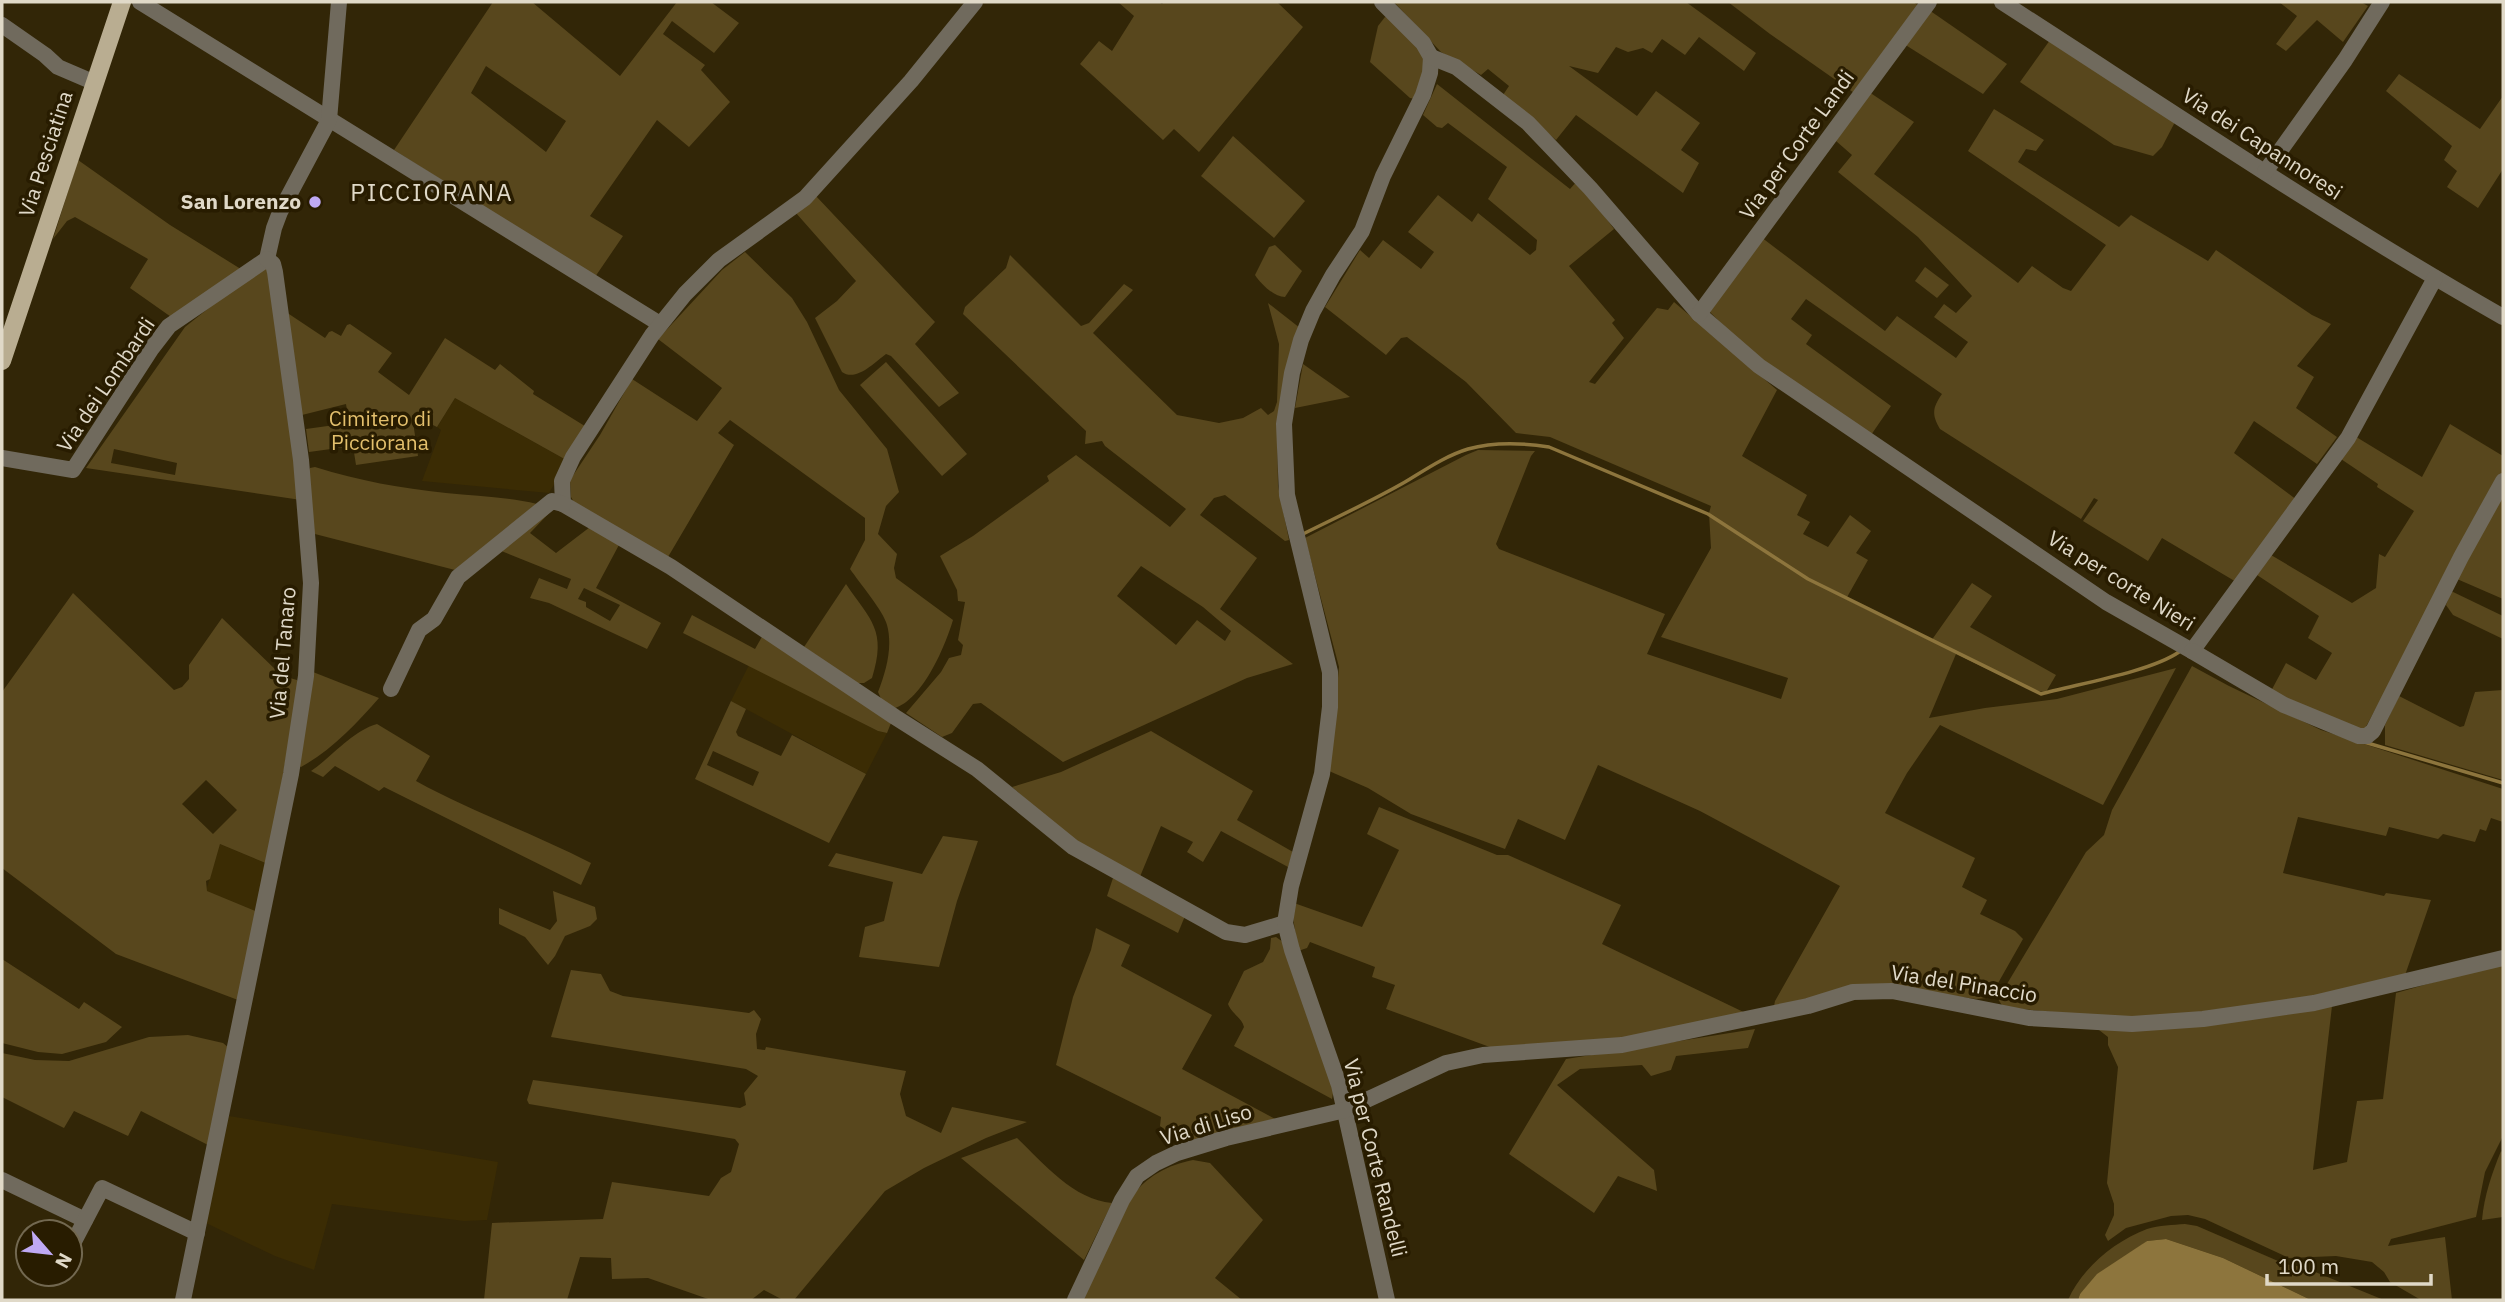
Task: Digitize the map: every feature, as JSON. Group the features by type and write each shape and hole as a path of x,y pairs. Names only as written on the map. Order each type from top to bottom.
{"main road":[{"name":"Via Pesciatina","path":"2,361 93,82 122,2"}],"street":[{"path":"140,2 660,324"},
{"path":"267,259 274,228 281,212 329,120 339,2"},
{"path":"563,504 562,481 566,471 660,324 719,260 805,198 911,81 975,2"},
{"path":"1382,2 1423,43 1431,57"},
{"name":"Via per Corte Landi","path":"1699,314 1928,2"},
{"name":"Via dei Capannoresi","path":"2002,2 2265,172 2503,317"},
{"path":"2265,172 2345,60 2382,2"},
{"path":"2,25 58,67 83,80 93,82"},
{"name":"Via per corte Nieri","path":"1431,57 1456,66 1528,123 1590,187 1699,314 1759,366 2106,602 2192,651 2348,438 2435,278"},
{"name":"Via per Corte Randelli","path":"1387,1300 1339,1085 1285,923 1291,886 1322,774 1330,707 1330,672 1287,495 1284,424 1292,373 1301,340 1323,292 1362,231 1383,176 1423,95 1430,73 1431,57"},
{"name":"Via dei Lombardi","path":"2,458 73,470 152,348 169,327 267,259"},
{"name":"Via del Tanaro","path":"183,1300 291,774 310,633 311,583 301,460 275,272 273,264 267,259"},
{"path":"2192,651 2284,705 2359,736 2367,736 2373,731 2461,557 2503,481"},
{"path":"391,689 419,630 434,619 458,577 552,501 563,504 671,567 976,769 1073,847 1118,874 1226,932 1245,935 1285,923"},
{"name":"Via del Pinaccio","path":"1345,1110 1446,1063 1483,1055 1622,1045 1808,1006 1853,992 1892,991 2029,1018 2132,1024 2203,1019 2314,1003 2503,958"},
{"name":"Via di Liso","path":"1075,1300 1122,1200 1137,1176 1177,1153 1226,1138 1345,1110"},
{"path":"2,1180 85,1220 102,1188 197,1233"}],"shaded area":[{"path":"455,398 568,461 549,493 422,481 441,430 437,427"},
{"path":"749,665 878,731 887,733 866,774 731,701"},
{"path":"220,844 268,864 258,912 206,891"},
{"path":"229,1116 498,1162 487,1220 464,1221 332,1204 314,1270 275,1256 206,1223"},
{"path":"2166,1239 2223,1258 2311,1300 2078,1300 2097,1274 2147,1241"}],"green space":[{"path":"493,2 532,2 620,76 677,2 711,2 739,23 714,53 672,21 663,34 705,65 701,70 730,102 689,147 657,120 590,216 623,236 595,277 394,150","holes":["486,66 566,121 546,152 471,93"]},
{"path":"1118,2 1277,2 1303,27 1199,152 1174,129 1163,140 1080,64 1099,41 1112,51 1134,16"},
{"path":"1394,2 1686,2 1756,53 1744,71 1699,37 1685,55 1662,39 1652,53 1643,48 1628,52 1616,47 1598,73 1569,66 1637,116 1656,91 1700,123 1681,150 1699,163 1683,193 1576,115 1556,140 1503,95 1509,86 1488,69 1481,75 1441,52"},
{"path":"1728,2 1913,2 1919,6 1857,95"},
{"path":"2279,2 2361,2 2368,6 2343,42 2317,20 2286,51 2276,44 2297,16"},
{"path":"1929,10 2007,64 1983,94 1904,44"},
{"path":"1385,17 1395,19 1426,56 1426,72 1416,99 1410,98 1370,62 1378,26"},
{"path":"2050,40 2175,122 2162,147 2153,156 2114,145 2020,82"},
{"path":"2399,74 2480,129 2503,96 2503,169 2478,208 2447,187 2457,171 2444,160 2452,146 2386,91"},
{"path":"1437,84 1570,189 1578,180 1614,229 1569,266 1615,320 1612,323 1624,338 1589,382 1595,384 1657,308 1668,310 1674,302 1777,390 1742,456 1807,495 1797,515 1810,522 1803,534 1828,547 1850,515 1871,531 1856,553 1868,560 1846,599 1931,641 1972,583 1992,596 1970,627 2056,675 2046,692 2033,691 1956,654 1929,718 2057,699 2176,668 2103,805 1940,725 1907,773 1885,813 1975,858 1962,887 1987,900 1980,914 2015,931 2023,939 1987,998 1976,999 1899,989 1774,1006 1840,886 1700,811 1598,765 1565,840 1518,819 1505,849 1411,814 1368,788 1329,771 1339,667 1305,538 1478,450 1535,451 1496,544 1499,549 1665,614 1647,654 1781,699 1788,678 1661,637 1711,548 1711,506 1550,437 1516,433 1466,382 1407,337 1401,338 1386,355 1325,307 1360,250 1369,258 1383,240 1421,269 1434,252 1408,232 1438,195 1472,222 1478,213 1530,255 1536,250 1537,240 1488,199 1507,167 1448,123 1442,128 1437,127 1423,115"},
{"path":"1869,92 1914,122 1874,174 2018,283 2032,266 2071,291 2106,245 1968,151 1994,109 2044,140 2036,151 2026,149 2018,162 2119,227 2131,215 2208,261 2216,250 2312,315 2331,324 2297,366 2314,377 2296,408 2337,437 2317,464 2254,421 2234,453 2297,500 2238,583 2162,538 2148,561 2083,521 2098,500 2094,498 2081,519 1940,429 1934,411 1942,394 1806,299 1791,319 1812,335 1806,344 1891,406 1871,435 1752,355 1710,312 1761,237 1885,331 1897,316 1956,358 1968,342 1934,317 1944,304 1956,313 1972,296 1918,237 1838,172 1852,155 1836,141"},
{"path":"1233,136 1305,201 1274,238 1201,176"},
{"path":"78,160 170,225 244,271 174,319 130,288 148,259 75,217 67,221 53,239"},
{"path":"815,195 935,322 915,344 959,393 939,407 891,356 886,354 859,373 853,375 842,372 815,318 837,301 856,281 796,213"},
{"path":"1275,245 1302,271 1285,297 1272,292 1255,275 1269,247"},
{"path":"745,252 792,298 807,322 839,390 887,449 899,492 886,506 878,534 897,554 894,568 896,578 953,620 938,659 922,686 902,705 891,709 883,703 878,692 889,650 887,625 850,569 865,540 865,518 730,420 718,433 734,445 668,557 576,506 571,497 570,480 632,379 697,421 722,388 658,339 722,270"},
{"path":"1010,255 1081,326 1089,323 1124,284 1133,290 1093,333 1177,415 1219,423 1243,418 1261,408 1268,415 1274,411 1277,402 1279,344 1268,303 1300,328 1277,425 1278,486 1289,540 1285,541 1225,495 1214,498 1200,515 1257,558 1220,609 1293,664 1247,678 1063,762 981,703 973,704 952,733 942,737 906,713 941,672 949,658 961,655 963,645 958,640 965,602 958,601 957,590 940,556 973,536 1049,481 1047,476 1076,455 1170,527 1186,509 1102,441 1085,444 1086,431 963,314 965,307 1006,268","holes":["1141,566 1203,607 1231,631 1225,641 1197,620 1176,645 1117,596"]},
{"path":"1925,267 1949,285 1937,298 1915,281"},
{"path":"259,268 268,269 301,500 86,468 185,327","holes":["114,449 177,463 175,475 111,463"]},
{"name":"Cimitero di Picciorana","path":"286,312 325,338 332,331 341,336 350,324 392,353 378,372 409,395 445,338 495,370 500,364 534,391 533,394 588,428 568,461 455,398 437,427 412,415 418,456 356,465 353,446 309,452 306,429 349,423 346,404 302,415"},
{"path":"886,362 967,454 942,476 860,385"},
{"path":"1303,364 1350,397 1295,408"},
{"path":"2450,424 2503,456 2503,476 2363,732 2270,693 2286,663 2316,680 2332,653 2308,638 2319,616 2257,575 2271,555 2352,603 2376,588 2379,554 2385,557 2414,511 2338,457 2353,435 2422,477"},
{"path":"310,468 396,486 537,504 455,570 311,533 307,474"},
{"path":"2503,494 2503,599 2457,579"},
{"path":"553,509 530,533 556,553 590,527 620,543 596,588 661,623 647,649 549,603 530,598 539,578 567,589 571,579 499,550","holes":["584,588 620,605 610,621 578,599"]},
{"path":"846,584 869,617 877,637 878,648 872,678 864,683 857,683 804,647"},
{"path":"2451,591 2503,616 2503,639 2453,615 2446,605"},
{"path":"73,593 174,690 182,687 189,679 189,665 222,618 277,671 297,680 268,864 220,844 210,879 206,881 207,891 258,912 238,1000 116,954 2,868 2,692","holes":["206,780 237,810 213,834 182,804"]},
{"path":"692,615 755,649 763,635 891,723 887,733 878,731 683,633"},
{"path":"2192,666 2321,730 2503,789 2503,822 2491,818 2486,831 2480,829 2475,842 2443,834 2438,839 2389,827 2386,836 2298,817 2283,873 2384,896 2386,893 2431,900 2403,981 2292,1003 2140,1021 2003,1007 1998,999 2086,852 2104,835 2112,810"},
{"path":"313,672 379,698 333,745 301,767 299,766"},
{"path":"2503,690 2503,780 2385,745 2385,725 2399,696 2460,727 2464,726 2475,692"},
{"path":"731,701 746,709 736,732 738,736 781,756 792,735 866,774 829,843 695,779","holes":["713,751 759,772 753,786 707,765"]},
{"path":"377,724 430,756 416,781 591,863 581,885 384,787 379,791 335,766 323,777 311,771 359,732"},
{"path":"1151,731 1253,791 1237,820 1293,852 1288,867 1221,831 1203,862 1187,852 1193,842 1161,826 1139,879 1074,842 1012,787 1061,772"},
{"path":"1379,807 1497,855 1508,855 1621,905 1602,944 1758,1019 1617,1044 1498,1050 1386,1009 1395,985 1372,977 1375,967 1310,942 1307,948 1298,951 1292,910 1294,903 1362,927 1399,850 1367,834"},
{"path":"943,836 978,841 957,901 939,967 859,957 865,927 884,921 893,882 828,866 836,853 922,874"},
{"path":"1113,878 1185,916 1178,933 1107,896"},
{"path":"553,891 595,907 597,919 590,926 565,936 548,965 525,937 499,924 499,908 550,930 557,921"},
{"path":"1096,928 1130,945 1121,966 1212,1015 1182,1069 1279,1121 1184,1146 1160,1126 1161,1117 1056,1065 1073,997 1091,950"},
{"path":"1276,937 1283,942 1334,1087 1332,1099 1234,1046 1244,1027 1228,1004 1244,971 1263,962 1270,949 1271,938"},
{"path":"2,959 79,1009 84,1002 122,1027 106,1042 62,1054 38,1052 2,1043"},
{"path":"2503,965 2503,1136 2485,1172 2476,1217 2391,1239 2388,1246 2445,1237 2452,1300 2421,1300 2390,1282 2384,1272 2372,1262 2336,1256 2289,1258 2205,1219 2188,1215 2171,1216 2126,1228 2108,1241 2105,1235 2114,1215 2114,1204 2107,1183 2118,1067 2108,1045 2108,1037 2099,1030 2332,1006 2313,1170 2347,1162 2357,1101 2383,1099 2396,993 2487,967"},
{"path":"571,970 601,974 610,991 623,996 749,1013 754,1010 761,1019 756,1034 757,1049 765,1050 766,1047 906,1071 900,1094 906,1116 941,1133 952,1107 1027,1122 986,1138 924,1168 885,1191 794,1300 783,1300 764,1290 751,1300 711,1300 648,1278 612,1279 611,1258 580,1257 567,1300 484,1300 492,1223 603,1219 612,1182 709,1196 721,1178 731,1172 739,1144 735,1139 529,1104 527,1100 533,1080 740,1108 746,1105 744,1093 758,1076 746,1069 551,1037"},
{"path":"1755,1029 1748,1048 1676,1056 1671,1070 1651,1076 1642,1065 1580,1069 1557,1085 1654,1170 1657,1191 1618,1176 1594,1213 1509,1154 1566,1059"},
{"path":"188,1035 223,1043 229,1048 210,1146 141,1111 128,1136 74,1111 64,1128 2,1097 2,1053 35,1060 69,1061 149,1037"},
{"path":"1017,1138 1072,1188 1098,1200 1112,1203 1084,1260 961,1158"},
{"path":"2501,1151 2503,1217 2482,1220 2489,1185"},
{"path":"1193,1160 1210,1163 1263,1220 1215,1278 1242,1300 1083,1300 1137,1190 1158,1173"},
{"path":"2185,1224 2197,1226 2285,1264 2303,1267 2384,1300 2311,1300 2223,1258 2166,1239 2147,1241 2080,1294 2078,1300 2068,1300 2082,1277 2112,1248 2135,1234 2152,1228"}],"waterway":[{"path":"1303,534 1460,452 1498,444 1549,447 1708,514 1808,579 2041,694 2150,666 2179,652"},
{"path":"2364,742 2503,783"}],"place":[{"name":"San Lorenzo","path":"315,202"}],"district":[{"name":"PICCIORANA","path":"432,193"}]}
